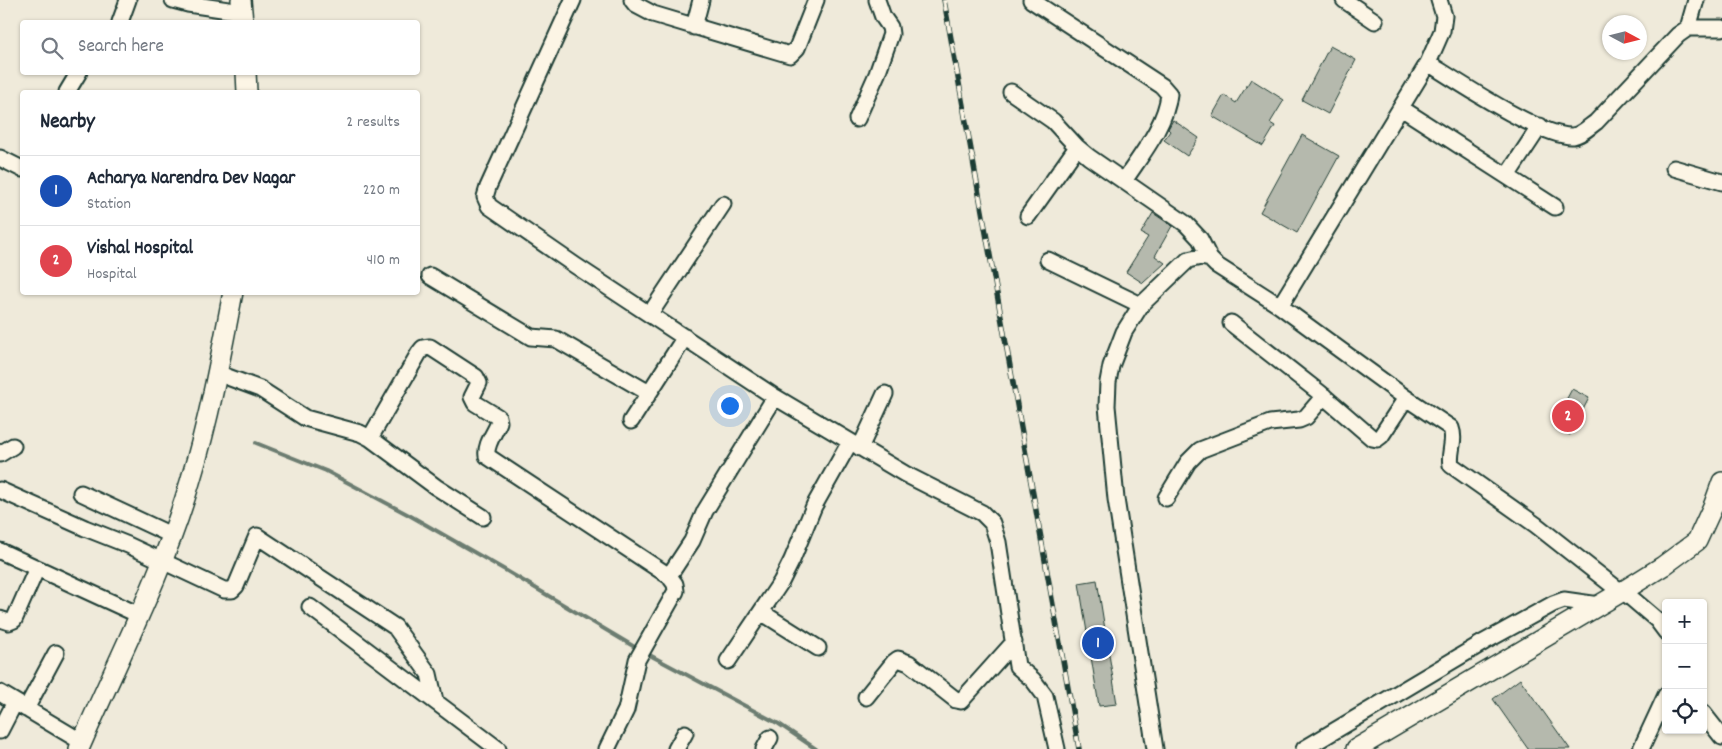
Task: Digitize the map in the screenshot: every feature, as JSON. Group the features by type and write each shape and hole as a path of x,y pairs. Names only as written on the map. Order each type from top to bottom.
{"main road":[{"path":"246,75 247,90"},
{"path":"81,746 162,561 190,483 217,373 232,295"},
{"path":"1356,749 1663,566 1697,541 1722,482"}],"street":[{"path":"121,20 128,0"},
{"path":"173,0 188,4 242,11"},
{"path":"573,0 488,187 485,197 489,206 576,266 775,397 905,474 982,513 992,523 998,542 1017,666 1033,680 1045,696 1058,749"},
{"path":"632,0 636,5 653,14 790,55 797,48 816,0"},
{"path":"694,27 701,0"},
{"path":"857,119 877,74 891,34 890,27 883,17 877,0"},
{"path":"1031,0 1162,86 1169,94 1168,107 1163,120 1124,181"},
{"path":"1344,0 1375,20"},
{"path":"1280,306 1428,63 1442,31 1444,16 1439,0"},
{"path":"1428,63 1488,100 1540,126 1560,134 1574,136 1584,132 1596,122 1667,46 1688,28 1696,0"},
{"path":"1688,28 1722,28"},
{"path":"68,90 77,75"},
{"path":"1011,92 1053,121 1077,147 1194,230 1210,259 1216,265 1280,306 1450,428 1453,440 1451,466 1536,525 1622,591 1657,620 1662,627"},
{"path":"1402,108 1554,207"},
{"path":"1507,176 1540,126"},
{"path":"1028,216 1077,147"},
{"path":"0,158 20,167"},
{"path":"1674,168 1722,182"},
{"path":"650,314 723,204"},
{"path":"1155,749 1116,499 1106,398 1115,353 1124,332 1141,306 1188,260 1195,257 1210,259"},
{"path":"1048,260 1141,306"},
{"path":"430,276 531,337 556,338 649,393"},
{"path":"1231,323 1324,396 1372,438 1377,439 1381,436 1406,398"},
{"path":"631,421 685,337"},
{"path":"370,438 419,352 423,348 430,347 476,377 479,383 472,397 475,404 498,417 499,422 488,445 487,456 669,576 675,584 676,592 637,660 626,710 607,749"},
{"path":"217,373 260,389 305,418 360,433 370,438 436,487 483,517"},
{"path":"728,661 781,582 814,506 855,445 885,394"},
{"path":"1166,498 1188,462 1200,450 1270,423 1299,420 1306,417 1324,396"},
{"path":"669,576 692,541 705,511 775,397"},
{"path":"0,454 13,446"},
{"path":"0,490 224,590 232,590 236,586 257,536 395,627 429,674 435,701"},
{"path":"81,493 171,535"},
{"path":"0,551 138,615"},
{"path":"0,619 9,622 14,620 37,568"},
{"path":"1304,749 1508,628 1553,604 1564,600 1599,605"},
{"path":"310,607 498,749"},
{"path":"761,612 818,648"},
{"path":"866,696 898,659 909,663 956,700 961,701 1014,642"},
{"path":"0,731 20,706 56,653"},
{"path":"0,694 81,746"},
{"path":"1641,749 1662,704"},
{"path":"1707,717 1722,737"},
{"path":"676,749 685,732"}],"building":[{"path":"1330,46 1356,60 1328,114 1302,100"},
{"path":"1251,79 1284,100 1270,123 1275,126 1263,146 1212,116 1224,95 1236,103"},
{"path":"1173,120 1199,138 1187,156 1164,140 1170,131 1168,129"},
{"path":"1302,135 1339,156 1297,233 1260,212"},
{"path":"1153,213 1172,226 1155,256 1165,263 1143,283 1126,272 1148,237 1141,233"},
{"path":"1572,389 1589,398 1570,435 1552,426"},
{"path":"1097,580 1117,704 1099,706 1079,583"},
{"path":"1520,679 1570,749 1528,749 1493,699"}],"waterway":[{"path":"256,443 326,471 409,515 638,649"},
{"path":"644,652 779,724 816,749"}],"railway":[{"path":"944,0 1079,749"}],"place":[{"name":"Vishal Hospital","path":"1568,416"},
{"name":"Acharya Narendra Dev Nagar","path":"1098,643"}]}
